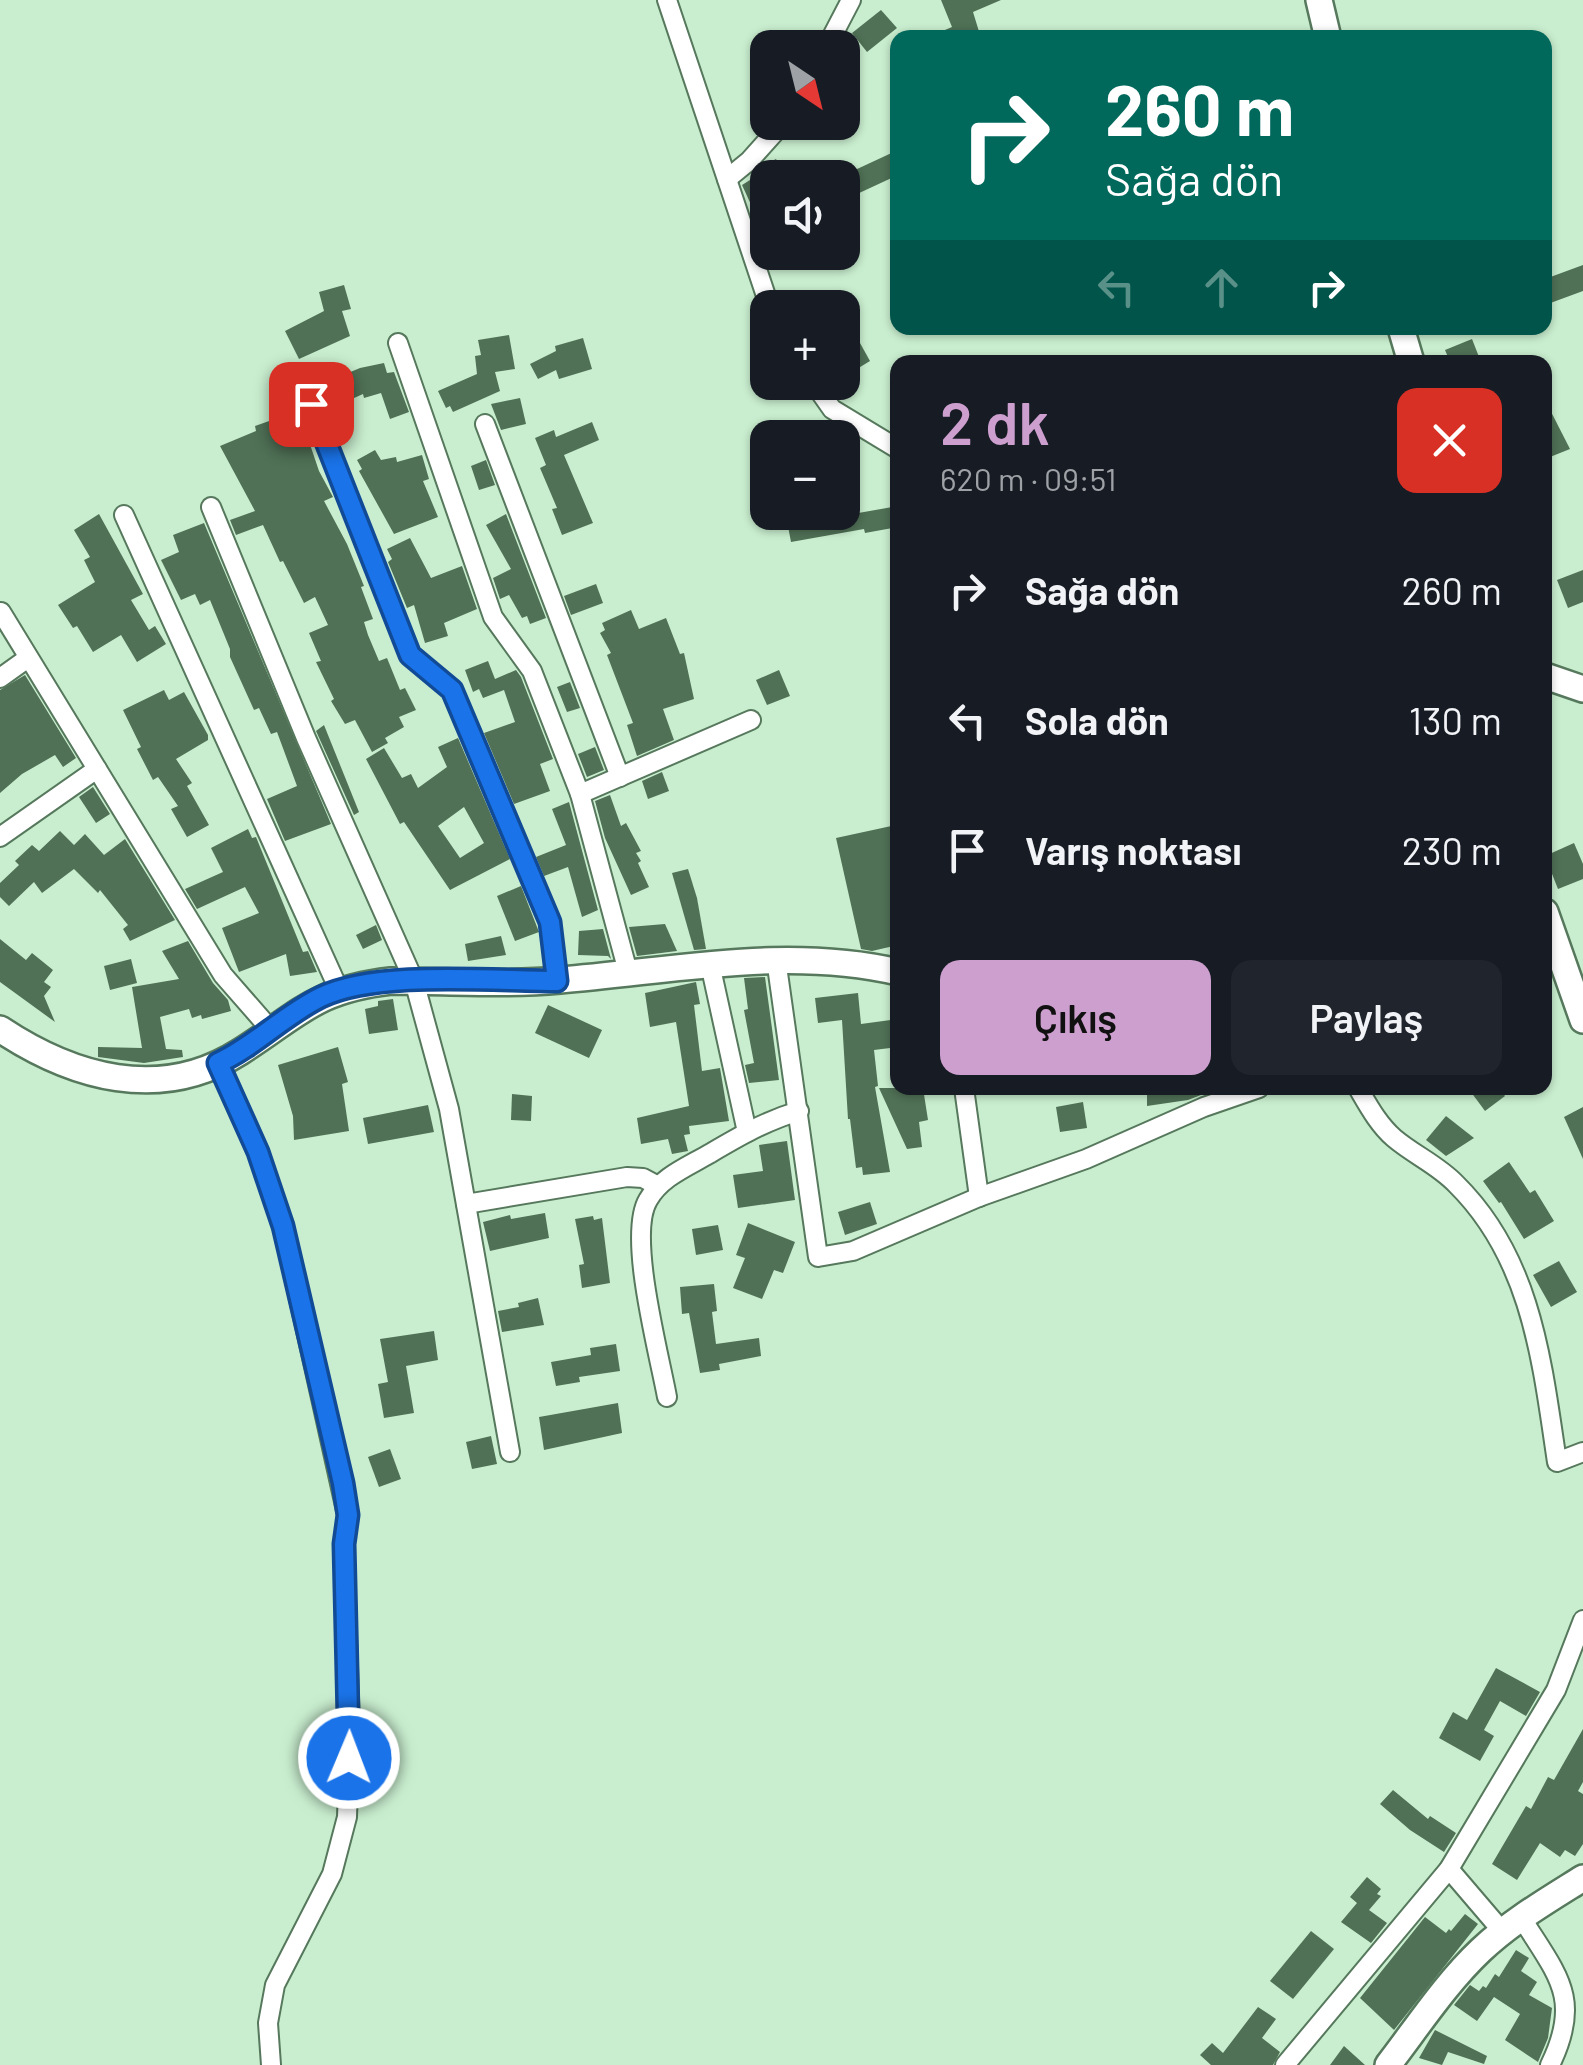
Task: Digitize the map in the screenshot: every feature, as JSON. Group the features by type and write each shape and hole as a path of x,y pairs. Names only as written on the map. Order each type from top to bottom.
{"street":[{"path":"667,0 764,290"},
{"path":"835,30 851,0"},
{"path":"1320,0 1326,30"},
{"path":"727,179 769,140"},
{"path":"398,342 493,618 532,672 580,794 628,972"},
{"path":"825,400 832,410 890,444"},
{"path":"311,404 410,655 452,690 550,922 557,981"},
{"path":"485,424 620,777"},
{"path":"211,507 306,738 414,981 449,1110 510,1452"},
{"path":"124,514 339,990"},
{"path":"0,612 223,975 271,1030"},
{"path":"0,678 28,658"},
{"path":"1552,678 1583,688"},
{"path":"580,794 751,720"},
{"path":"0,837 97,769"},
{"path":"1552,932 1583,1020"},
{"path":"776,958 818,1258 854,1251 979,1196 1086,1159 1238,1095"},
{"path":"0,1028 56,1062 106,1077 164,1077 237,1054 300,1009 339,990 391,981 557,981 776,958 842,962 890,971"},
{"path":"710,964 747,1132"},
{"path":"218,1063 258,1152 283,1226 348,1515 344,1544 350,1728 347,1817 332,1874 275,1985 268,2023 271,2065"},
{"path":"965,1095 979,1196"},
{"path":"1363,1095 1386,1130 1443,1171 1469,1198 1507,1254 1537,1333 1557,1462 1583,1452"},
{"path":"667,1396 639,1240 642,1212 658,1186 747,1132 798,1111"},
{"path":"466,1204 627,1176 644,1178 658,1186"},
{"path":"1285,2065 1450,1869 1556,1690 1583,1620"},
{"path":"1450,1869 1512,1924 1562,1980 1570,2004 1568,2030 1550,2065"},
{"path":"1388,2065 1461,1970 1512,1924 1583,1878"}],"building":[{"path":"941,0 1001,0 973,12 979,30 945,30 952,27"},
{"path":"881,10 897,28 867,52 860,43 860,30 856,30"},
{"path":"890,154 890,179 860,193 860,168"},
{"path":"750,180 750,202 742,185"},
{"path":"1583,265 1583,291 1552,302 1552,276"},
{"path":"344,285 351,309 342,311 350,336 299,359 285,331 324,311 319,292"},
{"path":"509,335 515,369 495,372 500,391 453,412 450,406 446,408 438,391 477,374 475,356 481,355 478,340"},
{"path":"583,338 592,369 559,379 556,370 538,379 530,364 556,351 555,346"},
{"path":"1472,339 1478,355 1447,355 1445,350"},
{"path":"860,343 870,361 860,367"},
{"path":"384,363 387,373 394,372 409,412 390,419 381,393 364,398 363,394 334,407 324,383"},
{"path":"520,398 526,424 501,430 491,404"},
{"path":"296,403 319,471 333,497 324,501 364,586 361,587 373,619 364,622 368,635 379,661 387,658 400,690 405,688 416,710 399,717 404,727 385,738 388,743 372,752 355,720 345,724 316,662 321,661 309,633 328,625 315,597 304,603 263,525 236,535 230,520 255,511 220,446 256,431 255,426 272,420 270,414"},
{"path":"1552,414 1570,449 1552,456"},
{"path":"592,422 599,440 564,455 593,523 562,535 552,509 557,508 540,468 546,465 535,438 554,430 556,437"},
{"path":"375,450 381,460 396,457 397,462 422,455 429,479 423,481 438,517 394,534 359,471 362,469 357,460"},
{"path":"486,460 495,485 479,490 471,466"},
{"path":"890,507 890,528 865,533 860,530 860,513"},
{"path":"99,514 143,594 131,600 149,630 155,626 166,644 137,662 121,635 93,652 58,605 95,582 84,560 90,557 74,530"},
{"path":"506,514 546,618 530,624 509,595 500,599 493,578 511,569 486,525"},
{"path":"204,523 331,824 285,841 267,799 297,786 277,732 271,734 259,708 254,710 210,600 200,605 195,594 181,600 161,560 179,552 173,535"},
{"path":"789,530 858,530 791,542"},
{"path":"410,538 431,578 462,566 477,609 444,623 448,636 425,643 414,605 407,608 388,562 392,559 387,549"},
{"path":"1583,570 1583,602 1568,608 1557,580"},
{"path":"596,584 603,603 571,615 564,596"},
{"path":"631,610 639,629 666,618 680,654 684,653 694,699 663,709 674,740 637,756 627,725 633,723 607,655 611,653 600,633 605,630 602,623"},
{"path":"488,661 495,679 516,670 521,677 553,759 540,764 550,791 514,804 484,733 515,722 504,690 483,698 479,689 473,692 465,670"},
{"path":"779,670 790,696 767,705 756,680"},
{"path":"25,675 76,758 63,767 55,755 22,774 0,793 0,690"},
{"path":"570,682 580,708 567,712 557,687"},
{"path":"164,690 169,700 184,692 208,735 208,740 176,759 192,783 187,786 209,825 187,837 171,809 178,806 158,777 153,780 123,710"},
{"path":"324,725 359,812 354,815 316,731"},
{"path":"458,738 510,859 450,890 404,822 400,824 366,759 384,748 402,778 411,774 418,788 447,767 438,747","holes":["464,807 484,843 460,858 438,826"]},
{"path":"595,747 604,770 587,777 578,754"},
{"path":"662,772 669,791 648,799 642,781"},
{"path":"93,787 110,814 96,823 79,797"},
{"path":"610,795 621,826 626,823 641,851 636,853 641,861 638,863 649,887 631,895 605,838 595,801"},
{"path":"569,802 598,910 582,917 568,867 544,876 536,857 566,845 552,809"},
{"path":"890,826 890,947 861,949 836,838"},
{"path":"248,829 252,838 256,837 303,952 308,951 317,972 290,976 286,954 239,972 222,928 259,913 245,887 197,909 185,889 223,872 211,848"},
{"path":"60,831 74,845 85,834 104,855 125,839 175,920 130,941 123,929 128,925 100,890 98,893 74,869 42,893 34,882 9,906 0,897 0,883 32,845 39,851"},
{"path":"1574,843 1583,864 1583,879 1558,889 1552,874 1552,853"},
{"path":"688,869 706,949 694,950 672,873"},
{"path":"521,886 539,932 515,941 497,896"},
{"path":"665,924 677,951 637,956 629,927"},
{"path":"376,925 382,940 363,949 356,935"},
{"path":"603,929 611,959 578,955 579,931"},
{"path":"501,936 506,955 468,961 465,944"},
{"path":"0,939 26,960 32,953 53,970 44,982 51,987 44,996 55,1022 0,982"},
{"path":"188,941 228,1000 231,1011 202,1019 201,1015 192,1018 189,1009 160,1017 166,1049 182,1050 183,1057 144,1063 98,1057 98,1047 142,1048 132,987 179,979 162,951"},
{"path":"131,959 137,983 110,990 104,966"},
{"path":"765,977 779,1080 749,1083 745,1065 754,1063 744,1010 748,1009 744,978"},
{"path":"696,982 700,1004 694,1005 702,1071 720,1068 729,1121 689,1126 690,1134 684,1135 688,1151 672,1154 668,1139 641,1144 637,1118 689,1106 676,1022 650,1027 645,993"},
{"path":"858,993 861,1024 890,1020 890,1048 874,1050 878,1086 875,1087 890,1172 863,1175 862,1167 856,1168 848,1119 842,1020 818,1023 815,998"},
{"path":"393,999 398,1030 369,1034 365,1009 378,1006 378,1001"},
{"path":"548,1005 602,1030 589,1058 535,1033"},
{"path":"338,1047 348,1082 342,1084 349,1131 294,1140 293,1116 278,1065"},
{"path":"879,1088 890,1088 890,1095 924,1095 928,1120 919,1122 922,1147 907,1149"},
{"path":"512,1094 532,1096 531,1121 511,1120"},
{"path":"1147,1095 1201,1095 1188,1100 1147,1106"},
{"path":"1473,1095 1504,1095 1505,1096 1485,1111"},
{"path":"1083,1102 1087,1128 1060,1132 1056,1107"},
{"path":"428,1105 434,1132 368,1144 363,1118"},
{"path":"1583,1107 1583,1159 1564,1117"},
{"path":"1446,1116 1474,1138 1446,1156 1426,1140"},
{"path":"787,1141 795,1200 738,1208 733,1175 763,1171 759,1145"},
{"path":"1509,1162 1530,1193 1535,1190 1554,1221 1524,1239 1483,1181"},
{"path":"870,1202 877,1224 845,1235 838,1212"},
{"path":"545,1213 549,1238 490,1251 483,1222 510,1215 511,1219"},
{"path":"593,1216 594,1220 602,1218 610,1283 582,1288 579,1265 584,1264 575,1219"},
{"path":"748,1223 795,1242 783,1273 774,1270 762,1299 733,1288 745,1258 736,1255"},
{"path":"718,1225 723,1250 696,1255 692,1229"},
{"path":"1559,1261 1577,1292 1551,1307 1533,1275"},
{"path":"714,1284 716,1344 759,1338 761,1356 719,1364 720,1370 700,1373 689,1313 682,1314 680,1287"},
{"path":"538,1298 544,1325 502,1332 498,1311"},
{"path":"434,1331 438,1360 406,1366 414,1413 384,1418 378,1384 388,1382 380,1339"},
{"path":"616,1344 620,1371 579,1377 580,1382 556,1386 551,1362 591,1355 590,1348"},
{"path":"618,1403 622,1433 544,1450 539,1417"},
{"path":"491,1436 497,1464 472,1469 466,1442"},
{"path":"390,1449 401,1479 379,1487 368,1457"},
{"path":"1496,1668 1540,1692 1526,1716 1500,1701 1484,1730 1494,1736 1480,1761 1439,1738 1453,1712 1467,1720"},
{"path":"1583,1729 1583,1782 1578,1791 1583,1794 1583,1844 1575,1856 1565,1850 1560,1857 1540,1843 1517,1880 1492,1864 1526,1806 1531,1809 1548,1777 1554,1780"},
{"path":"1393,1790 1428,1819 1430,1816 1456,1833 1444,1852 1380,1804"},
{"path":"1367,1877 1381,1889 1377,1894 1381,1896 1369,1910 1387,1923 1371,1943 1341,1922 1357,1903 1350,1897"},
{"path":"1465,1914 1478,1924 1394,2030 1360,1998 1425,1917 1446,1933"},
{"path":"1311,1931 1334,1949 1293,1999 1270,1981"},
{"path":"1516,1950 1529,1958 1521,1971 1537,1982 1529,1995 1552,2008 1548,2038 1538,2062 1505,2040 1520,2014 1494,1997 1477,2021 1454,2005 1470,1985 1479,1991 1483,1986 1486,1988 1495,1974 1499,1977"},
{"path":"1258,2007 1276,2019 1262,2038 1280,2052 1273,2065 1211,2065 1200,2055 1212,2043 1223,2053"},
{"path":"1435,2030 1487,2056 1484,2064 1448,2052 1442,2065 1419,2058"},
{"path":"1344,2046 1365,2065 1330,2065"}],"route":[{"path":"311,404 410,655 452,690 550,922 557,981 391,981 339,990 300,1009 218,1063 258,1152 283,1226 343,1483 348,1515 344,1544 349,1758"}]}
